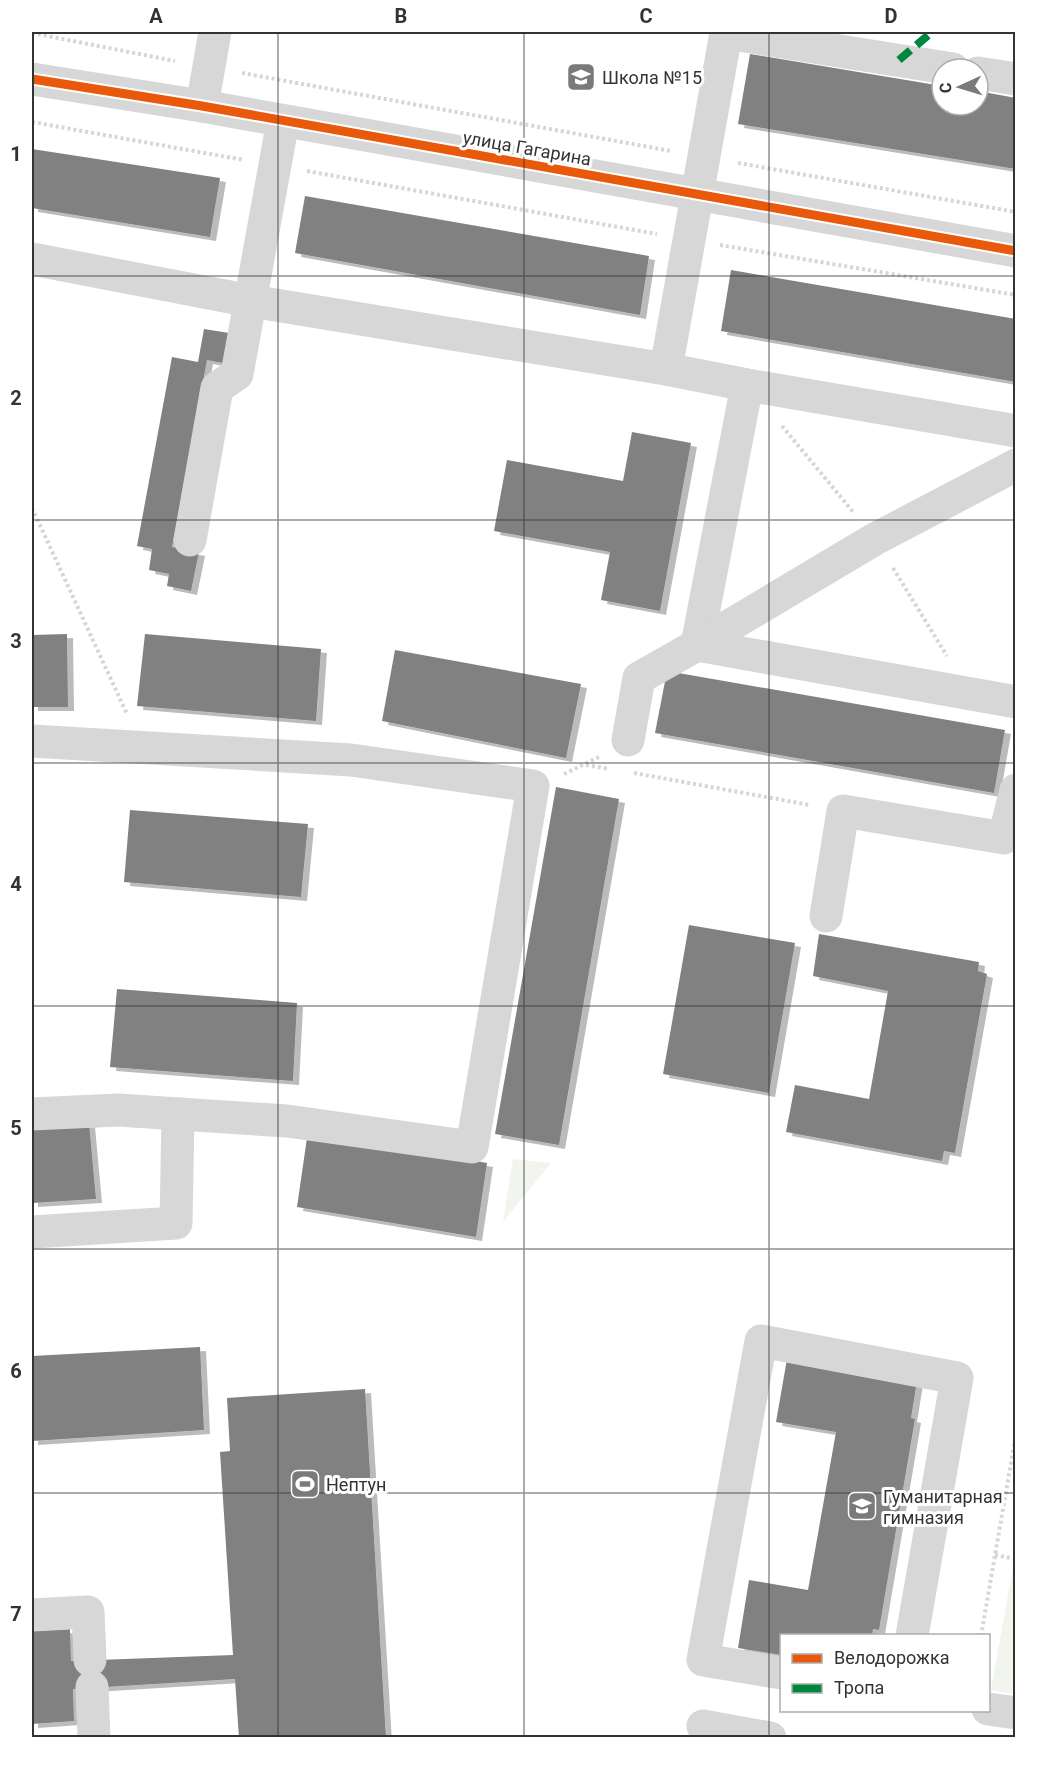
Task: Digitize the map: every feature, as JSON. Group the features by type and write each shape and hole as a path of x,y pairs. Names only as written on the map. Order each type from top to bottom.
{"street":[{"path":"202,106 215,32"},
{"path":"666,369 726,33 930,65"},
{"path":"990,75 1016,79"},
{"name":"улица Гагарина","path":"32,79 202,106 1016,251"},
{"path":"190,540 218,388 237,374 283,121"},
{"path":"32,259 251,301 666,369 1016,431"},
{"path":"697,645 747,385"},
{"path":"628,740 639,678 875,539 1016,465"},
{"path":"697,645 1016,702"},
{"path":"32,741 351,760 533,786 472,1147 287,1121 118,1110 32,1114"},
{"path":"826,916 843,811 1004,838 1016,790"},
{"path":"32,1232 176,1223 178,1114"},
{"path":"780,1673 703,1660 761,1341 957,1378 912,1634"},
{"path":"32,1615 87,1612 94,1737"},
{"path":"990,1709 1016,1713"},
{"path":"703,1726 770,1737"}],"path":[{"path":"32,33 208,67 1016,212"},
{"path":"32,122 688,240 1016,295"},
{"path":"32,508 142,748"},
{"path":"533,786 586,765 628,740"},
{"path":"586,765 609,769"},
{"path":"633,773 843,811"},
{"path":"981,1634 1016,1434"},
{"path":"995,1556 1016,1559"}],"shaded area":[{"path":"513,1159 551,1163 503,1222"},
{"path":"1013,1567 1016,1568 1016,1673 1012,1694 991,1690"}],"building":[{"path":"750,54 930,84 930,117 990,117 990,93 1016,98 1016,169 738,124"},
{"path":"32,149 220,178 210,237 32,208"},
{"path":"305,196 649,256 640,315 295,253"},
{"path":"731,270 1016,319 1016,382 721,331"},
{"path":"204,329 229,333 223,363 207,360 172,547 199,552 191,591 167,586 169,574 149,570 152,549 137,546 172,357 198,362"},
{"path":"632,432 691,443 660,611 601,600 610,552 494,531 507,460 623,481"},
{"path":"67,634 68,707 32,707 32,635"},
{"path":"145,634 321,649 316,721 137,706"},
{"path":"395,650 581,684 566,758 382,721"},
{"path":"667,671 1005,730 994,793 655,733"},
{"path":"556,787 619,799 559,1145 495,1134"},
{"path":"130,810 308,824 301,897 124,882"},
{"path":"689,925 795,943 769,1093 663,1074"},
{"path":"819,934 979,962 978,971 987,974 955,1153 944,1151 942,1161 786,1132 795,1085 869,1099 888,991 813,976"},
{"path":"117,989 297,1003 293,1081 110,1067"},
{"path":"89,1123 96,1199 32,1203 32,1126"},
{"path":"308,1131 487,1163 476,1237 297,1207"},
{"path":"200,1347 204,1430 32,1441 32,1356"},
{"name":"Гуманитарная гимназия","path":"787,1359 917,1381 911,1418 915,1419 879,1630 873,1629 872,1634 780,1634 780,1655 738,1648 749,1580 808,1590 836,1432 776,1422"},
{"path":"365,1389 386,1738 239,1738 235,1679 73,1689 74,1721 32,1724 32,1631 70,1629 71,1661 233,1655 220,1452 230,1451 227,1398"}],"marked path":[{"path":"899,60 932,32"}],"cycle path":[{"path":"32,79 202,106 1016,251"}],"place":[{"name":"Школа №15","path":"581,77"},
{"name":"Нептун","path":"305,1484"},
{"name":"Гуманитарная гимназия","path":"862,1506"}]}
